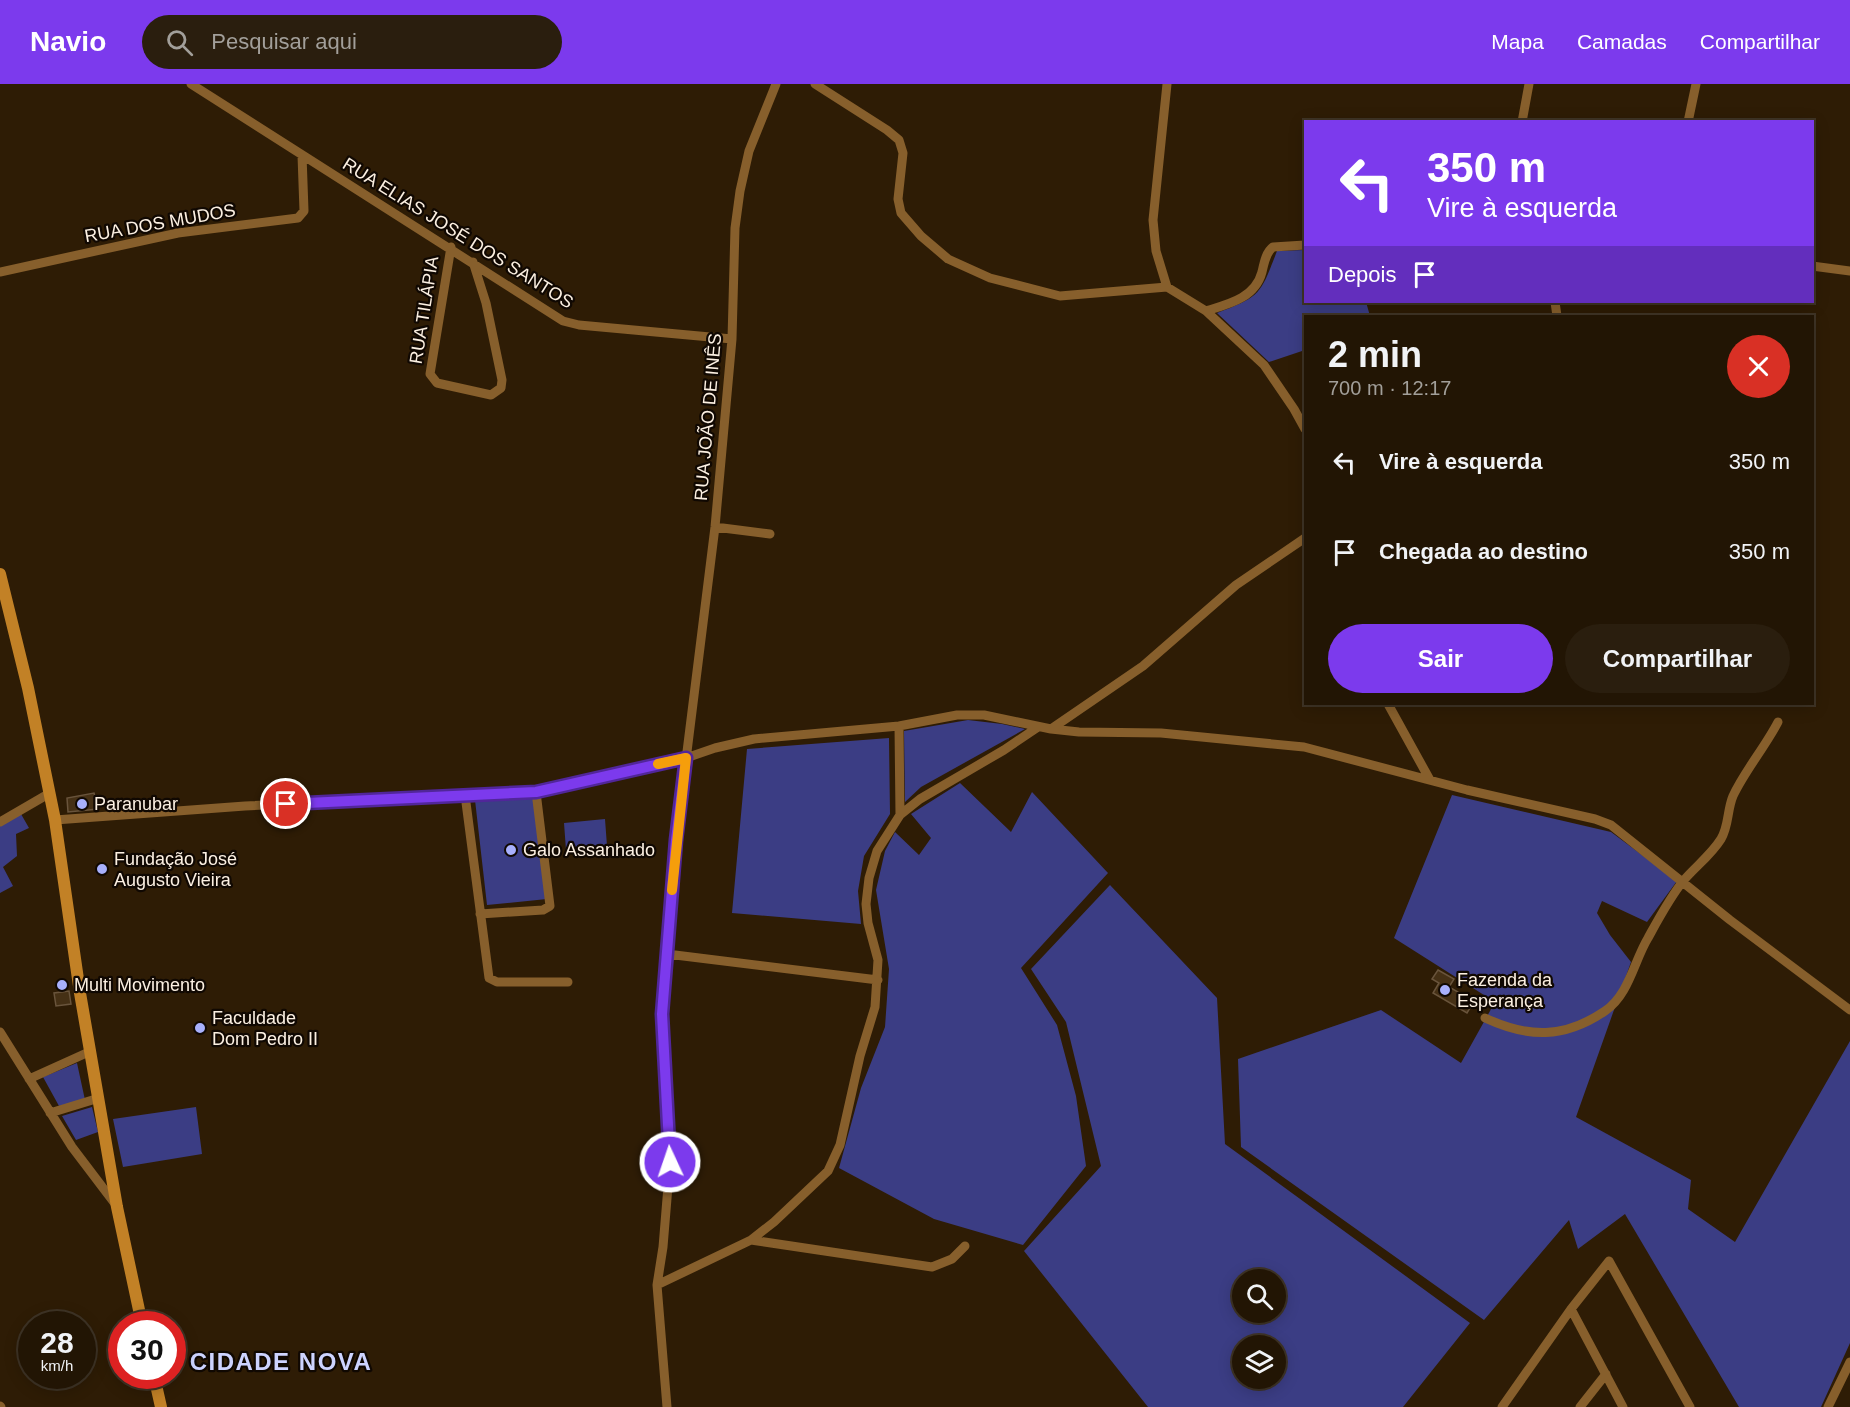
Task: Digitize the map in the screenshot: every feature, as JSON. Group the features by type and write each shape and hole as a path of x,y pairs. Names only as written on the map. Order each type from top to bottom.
{"main road":[{"path":"0,574 28,688 55,819 117,1207 139,1311"},
{"path":"157,1389 161,1407"}],"street":[{"name":"RUA ELIAS JOSÉ DOS SANTOS","path":"191,84 571,323 732,339"},
{"path":"206,93 211,84"},
{"name":"RUA JOÃO DE INÊS","path":"667,1407 657,1285 663,1247 670,1162 662,1014 676,840 715,527 732,339 735,228 742,174 758,123 776,84"},
{"path":"815,84 899,140 903,153 898,200 901,213 921,236 948,259 990,278 1060,296 1167,287 1206,311 1270,372 1304,427"},
{"path":"1167,84 1153,220 1154,241 1167,287"},
{"path":"1522,120 1528,84"},
{"path":"1688,120 1696,84"},
{"name":"RUA DOS MUDOS","path":"0,272 178,233 298,218 304,211 303,155"},
{"path":"1206,311 1227,305 1252,291 1258,283 1268,253 1273,246 1304,245"},
{"name":"RUA TILÁPIA","path":"451,248 430,374 437,383 482,395 497,393 503,385 486,303 473,262"},
{"path":"1814,266 1850,271"},
{"path":"715,527 770,534"},
{"path":"1051,729 1143,666 1236,585 1304,539"},
{"path":"1389,705 1430,780"},
{"path":"55,819 245,806 536,792 686,758 715,748 754,739 899,726 957,715 984,715 1038,727 1080,732 1161,734 1304,747 1603,821 1850,1010"},
{"path":"1485,1018 1515,1030 1538,1034 1569,1028 1605,1011 1622,993 1641,950 1683,881 1714,849 1724,834 1735,792 1765,747 1778,722"},
{"path":"899,726 900,814"},
{"path":"657,1285 751,1240 820,1180 837,1154 860,1056 874,1015 878,980 876,945 868,923 867,891 877,851 900,814 936,788 1004,750 1038,727"},
{"path":"480,914 543,910 548,909 551,903 536,792"},
{"path":"0,822 50,793"},
{"path":"465,795 489,978 497,982 568,982"},
{"path":"667,954 878,980"},
{"path":"0,1032 72,1147 117,1207"},
{"path":"29,1079 91,1051"},
{"path":"50,1113 99,1098"},
{"path":"751,1240 932,1267 952,1259 965,1246"},
{"path":"1502,1407 1570,1309 1609,1261 1690,1407"},
{"path":"1570,1309 1623,1407"},
{"path":"1828,1407 1850,1362"},
{"path":"1581,1407 1606,1374"},
{"path":"1840,1383 1850,1389"}],"shaded area":[{"path":"1304,250 1304,303 1366,303 1370,315 1304,315 1304,350 1269,362 1217,313 1251,298 1257,292 1267,277 1277,251"},
{"path":"968,720 1025,729 921,787 905,802 904,731"},
{"path":"889,738 890,814 864,856 858,891 861,924 732,913 747,749"},
{"path":"960,783 1011,832 1032,792 1108,873 1021,968 1057,1025 1076,1096 1086,1166 1023,1245 934,1219 839,1168 861,1088 885,1027 889,969 876,890 885,851 895,832 919,855 931,838 911,814"},
{"name":"Galo Assanhado","path":"535,794 547,899 487,905 475,800"},
{"path":"1452,795 1611,832 1677,881 1647,922 1602,901 1597,913 1610,935 1631,962 1576,1117 1691,1180 1688,1209 1735,1242 1850,1041 1850,1343 1821,1407 1739,1407 1625,1214 1578,1249 1569,1220 1484,1320 1241,1147 1238,1059 1381,1010 1461,1063 1495,1002 1394,938"},
{"path":"21,814 29,828 16,834 17,856 3,867 13,886 0,893 0,826"},
{"path":"605,819 607,846 566,850 564,823"},
{"path":"1110,885 1217,998 1225,1144 1470,1323 1403,1407 1148,1407 1024,1251 1101,1166 1066,1022 1031,969"},
{"path":"77,1063 85,1100 59,1106 43,1077"},
{"path":"92,1107 98,1132 76,1140 62,1116"},
{"path":"196,1107 202,1154 123,1167 113,1119"}],"building":[{"name":"Paranubar","path":"94,793 98,809 68,812 67,798"},
{"name":"Fazenda da Esperança","path":"1438,970 1454,979 1449,987 1474,1001 1467,1013 1433,993 1439,983 1432,979"},
{"path":"69,991 71,1004 56,1006 54,993"}],"slow traffic":[{"path":"658,764 686,758 672,890"}],"place":[{"name":"Paranubar","path":"82,804"},
{"name":"Galo Assanhado","path":"511,850"},
{"name":"Fundação José Augusto Vieira","path":"102,869"},
{"name":"Multi Movimento","path":"62,985"},
{"name":"Fazenda da Esperança","path":"1445,990"},
{"name":"Faculdade Dom Pedro II","path":"200,1028"}],"district":[{"name":"CIDADE NOVA","path":"281,1361"}],"route":[{"path":"286,804 536,792 686,758 676,840 662,1014 664,1089 670,1162"}]}
